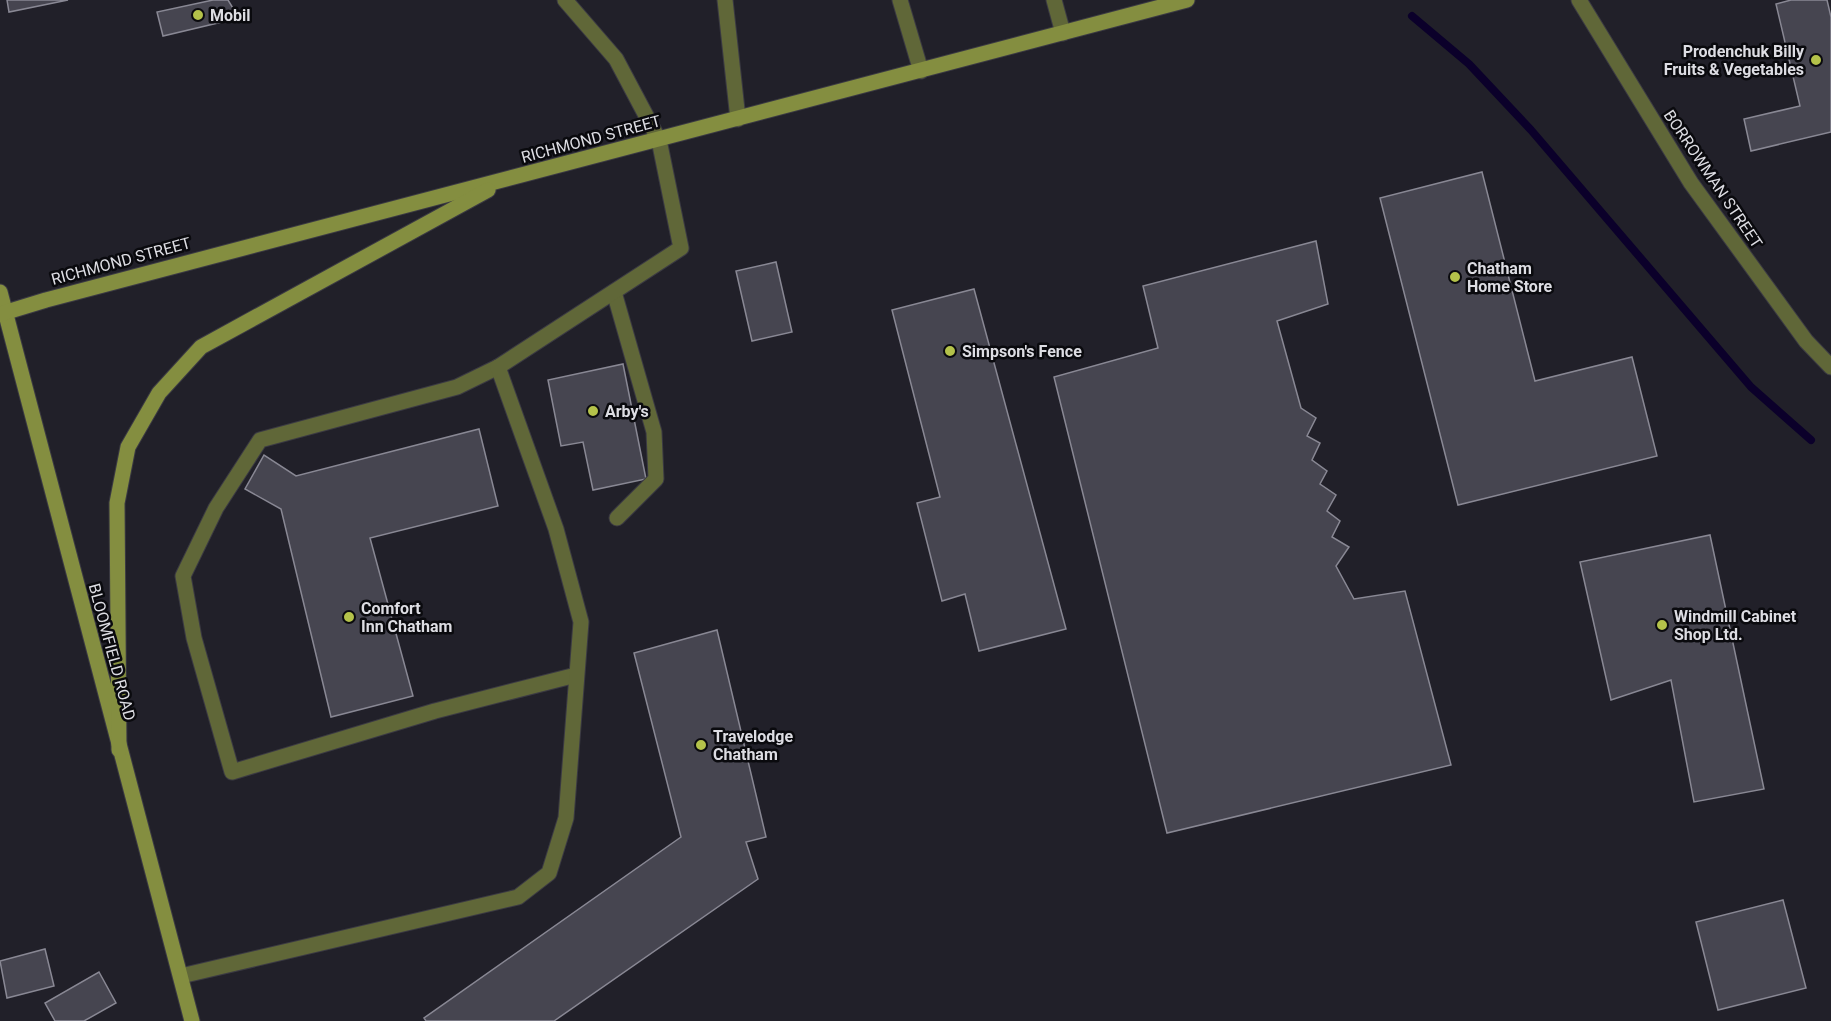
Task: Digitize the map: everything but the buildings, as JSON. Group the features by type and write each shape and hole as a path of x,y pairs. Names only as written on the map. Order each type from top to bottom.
{"main road":[{"name":"RICHMOND STREET","path":"2,313 1187,0"},
{"path":"119,750 117,503 128,447 159,393 201,347 508,180"},
{"name":"BLOOMFIELD ROAD","path":"0,292 2,313 192,1021"}],"street":[{"path":"565,0 616,59 659,140 681,248 498,367 456,387 260,440 216,508 183,576 194,638 232,772 435,711 576,675"},
{"path":"725,0 738,119"},
{"path":"900,0 921,70"},
{"path":"1054,0 1063,33"},
{"name":"BORROWMAN STREET","path":"1579,0 1691,183 1806,341 1831,367"},
{"path":"614,292 654,432 656,479 616,518"},
{"path":"181,976 518,897 549,873 566,818 581,622 556,529 498,367"}],"waterway":[{"path":"1412,16 1469,64 1531,130 1751,387 1811,440"}],"place":[{"name":"Mobil","path":"198,15"},
{"name":"Prodenchuk Billy Fruits & Vegetables","path":"1816,60"},
{"name":"Chatham Home Store","path":"1455,277"},
{"name":"Simpson's Fence","path":"950,351"},
{"name":"Arby's","path":"593,411"},
{"name":"Comfort Inn Chatham","path":"349,617"},
{"name":"Windmill Cabinet Shop Ltd.","path":"1662,625"},
{"name":"Travelodge Chatham","path":"701,745"}]}
